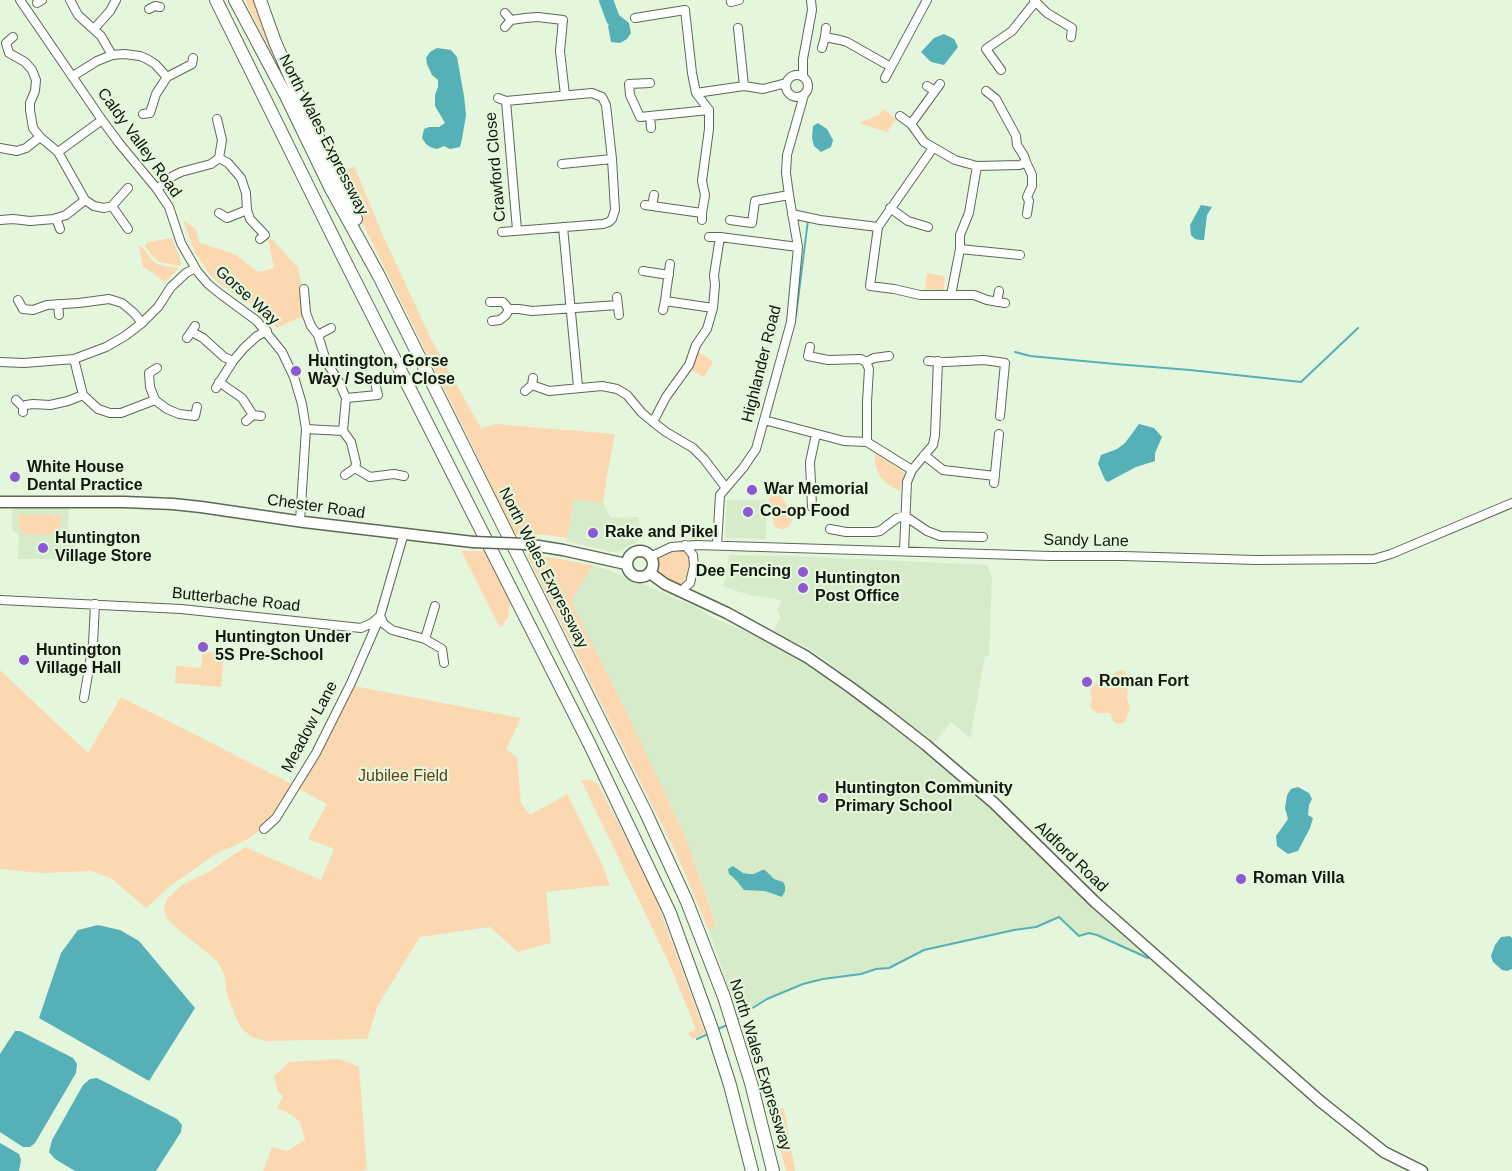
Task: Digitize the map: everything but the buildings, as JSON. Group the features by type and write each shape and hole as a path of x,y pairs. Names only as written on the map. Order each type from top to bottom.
{"highway":[{"path":"216,0 632,830 670,914 712,1029 730,1085 752,1171"},
{"name":"North Wales Expressway","path":"235,0 286,96 330,187 379,276 646,813 687,902 731,1017 751,1083 773,1171"},
{"path":"260,0 291,81 356,219 379,276"}],"main road":[{"name":"Chester Road","path":"0,502 173,504 473,542 526,544 626,564"},
{"path":"641,551 650,557 653,563 650,573 641,578 634,576 626,564 634,552 641,551"},
{"name":"Aldford Road","path":"650,573 664,584 727,613 807,657 893,720 994,803 1095,902 1320,1101 1384,1152 1422,1171"}],"street":[{"name":"Caldy Valley Road","path":"20,0 102,120 169,207 181,243 195,268"},
{"path":"70,0 78,15 106,43 112,55"},
{"path":"94,29 110,11 116,0"},
{"path":"799,75 812,10 811,0"},
{"path":"885,78 925,3 913,0"},
{"path":"1001,70 984,46 1012,31 1035,1 1047,13 1073,28"},
{"path":"635,18 685,10 690,22 692,73 696,93 709,110 709,129 702,181 705,195 702,216 648,205 654,195"},
{"path":"507,20 538,17 565,18 560,51 565,95"},
{"path":"738,28 744,86"},
{"path":"822,48 825,32 891,67"},
{"path":"13,37 3,42 9,53 25,62 32,70 36,80 35,91 30,103 33,128 58,152 85,200 94,206 104,208 112,206 128,188"},
{"path":"73,76 97,61 112,55 124,54 147,59 167,77"},
{"path":"148,115 156,94 167,77 194,63"},
{"path":"799,75 806,79 808,85 806,92 801,96 791,96 784,85 789,77 799,75"},
{"path":"651,83 629,84 630,95 640,117 709,110"},
{"path":"696,93 744,86 763,89 784,85"},
{"path":"911,124 934,87"},
{"path":"986,91 996,99 1009,123 1032,176 1032,186 1027,197 1029,201 1027,214"},
{"name":"Crawford Close","path":"502,232 603,224 612,219 615,210 612,159 606,105 602,97 592,93 502,100 517,230"},
{"name":"Highlander Road","path":"717,545 720,495 756,449 791,322 798,247 786,173 786,155 800,109 801,96"},
{"path":"650,116 651,128"},
{"path":"900,116 911,124 924,142 955,160 977,166 1020,165 1026,162"},
{"path":"157,189 181,172 211,164 219,158 222,141 214,130 217,119"},
{"path":"58,152 102,120"},
{"path":"0,148 17,151 26,148 40,137"},
{"path":"933,148 878,227 870,291 894,289 920,295 974,295 1001,302 999,291"},
{"path":"219,158 228,163 241,178 250,219 266,237"},
{"path":"562,164 612,159"},
{"path":"951,295 960,249 960,235 969,213 977,166"},
{"path":"730,220 752,223 755,201 789,195"},
{"path":"0,220 42,221 56,218 66,215 85,200"},
{"path":"112,206 128,229"},
{"path":"890,208 909,221 923,224"},
{"path":"223,218 247,210"},
{"path":"792,214 878,227"},
{"path":"56,218 60,229"},
{"path":"563,227 578,387"},
{"path":"709,237 798,247"},
{"path":"653,422 666,397 689,365 696,345 707,329 716,285 714,275 720,237"},
{"path":"960,249 1020,255"},
{"path":"670,264 664,306 712,308"},
{"path":"0,362 24,363 74,359 106,347 142,323 158,307 171,287 195,268"},
{"name":"Gorse Way","path":"195,268 208,284 257,321 267,332 282,352 294,377 306,429 300,521"},
{"path":"643,271 669,275"},
{"path":"304,289 306,313 311,326 318,335 326,361 346,398 343,431 351,442 355,456 355,468"},
{"path":"18,300 21,313 47,305 109,299 122,303 142,323"},
{"path":"490,302 503,302 509,309 532,311 618,306"},
{"path":"58,304 59,315"},
{"path":"492,321 500,320 509,309"},
{"path":"318,335 331,328"},
{"path":"192,332 203,338 224,357 233,361"},
{"path":"254,417 242,398 218,385 244,348 258,336 267,332"},
{"path":"808,355 828,360 861,359 866,362 869,369 867,442"},
{"path":"866,362 874,357 889,356"},
{"path":"74,359 83,395 98,409 121,413 155,400"},
{"path":"928,361 1006,359 1000,416"},
{"path":"904,550 907,483 912,470 933,445 935,435 938,361"},
{"path":"157,368 145,373 155,400 174,413 197,419 197,407"},
{"path":"530,385 549,391 602,386 617,389 627,395 653,422 693,448 726,488"},
{"path":"346,398 379,394"},
{"path":"16,400 23,409 26,405 50,405 83,395"},
{"path":"764,420 844,441 867,442 912,470"},
{"path":"306,429 343,431"},
{"path":"812,507 810,462 816,434"},
{"path":"924,455 943,470 995,479 999,434"},
{"path":"355,468 370,477 394,470 404,476"},
{"path":"345,475 355,468"},
{"name":"Sandy Lane","path":"650,557 671,547 717,545 1050,556 1256,560 1374,559 1392,554 1512,502"},
{"path":"830,529 846,532 880,531 897,518 905,516 927,531 940,536 983,537"},
{"path":"404,533 380,616 384,624 392,630 424,639 442,649 444,663"},
{"path":"681,591 690,583 694,566 693,555 685,545"},
{"name":"Butterbache Road","path":"0,600 181,609 360,628 372,623 380,616"},
{"path":"84,698 93,644 95,604"},
{"path":"424,639 435,606"},
{"name":"Meadow Lane","path":"264,830 276,818 316,753 351,683 380,616"}],"shaded area":[{"path":"574,498 603,503 611,518 639,517 639,540 621,551 612,552 567,541"},
{"path":"727,500 766,500 766,539 725,538"},
{"path":"12,506 69,507 68,528 77,551 63,559 18,559 19,535 12,530"},
{"path":"729,555 987,565 992,578 989,656 985,656 970,738 951,722 932,746 813,651 773,631 781,617 777,610 782,600 749,595 722,586 726,579"},
{"name":"Huntington Community Primary School","path":"593,565 694,606 711,617 770,642 823,674 995,810 1150,955 1148,958 1097,935 1089,933 1079,936 1059,917 1036,927 924,950 889,968 803,984 767,999 751,1009 736,1009 709,931 716,924 686,838 571,601"}],"green space":[{"path":"245,0 256,0 284,79"},
{"path":"883,109 896,119 887,132 859,123 879,115"},
{"path":"354,166 381,231 432,341 481,428 496,424 615,434 603,503 574,499 567,538 513,534 486,474 363,224 342,172"},
{"path":"183,220 196,229 199,242 236,255 258,272 274,268 268,239 273,240 298,266 308,323 300,317 277,328 254,306 221,285 211,276 195,253"},
{"path":"172,238 181,266 159,262 145,246 147,242"},
{"path":"139,246 159,265 179,268 165,282 143,268"},
{"path":"927,273 944,276 943,290 925,289"},
{"path":"698,352 713,363 704,376 692,370"},
{"path":"875,453 904,472 900,491 887,484 879,475 875,464"},
{"path":"775,494 780,494 791,512 792,520 784,529 779,529 774,525 769,500"},
{"path":"19,514 62,515 60,528 53,535 26,534 19,527"},
{"path":"680,549 686,551 692,560 688,581 684,585 661,575 656,570 656,561 661,556"},
{"path":"461,551 484,551 510,602 508,617 502,627 498,624"},
{"path":"527,555 593,565 571,601 686,838 716,925 709,931 677,855"},
{"path":"203,651 224,653 221,687 175,683 176,666 201,668"},
{"path":"0,670 88,753 121,697 294,785 274,817 264,827 246,840 214,855 169,887 146,908 112,879 91,871 42,873 0,869"},
{"path":"1122,670 1126,672 1127,698 1130,709 1125,722 1118,724 1114,722 1110,713 1098,713 1092,710 1090,692 1093,685 1100,681 1107,684 1111,682 1115,672"},
{"name":"Jubilee Field","path":"354,686 521,718 506,749 517,757 521,803 530,815 567,794 610,885 546,892 551,943 518,952 490,927 420,937 378,1005 367,1039 264,1041 252,1037 242,1029 227,995 224,974 217,961 173,925 166,917 164,907 167,899 183,884 207,873 245,847 321,880 334,849 308,839 327,804 297,788"},
{"path":"581,780 590,780 598,784 656,899 705,1033 693,1039 688,1033 695,1029 694,1024 668,961"},
{"path":"340,1059 359,1067 367,1170 263,1171 272,1147 287,1151 305,1140 300,1122 292,1115 277,1108 283,1096 278,1092 274,1076 289,1062"},
{"path":"784,1108 795,1171 786,1171 771,1111"}],"water":[{"path":"619,15 629,23 631,33 620,43 611,42 608,26"},
{"path":"944,34 954,39 958,47 944,65 931,62 921,52 934,38"},
{"path":"437,48 451,50 457,57 464,96 466,115 460,147 450,149 444,146 437,149 430,147 422,138 424,129 439,127 445,123 435,106 438,80 432,75 426,58"},
{"path":"818,123 827,129 833,140 831,147 821,152 814,146 812,138 813,126"},
{"path":"1201,205 1212,207 1207,215 1204,240 1195,239 1191,235 1190,225"},
{"path":"1139,424 1154,428 1162,437 1155,453 1155,461 1136,467 1108,482 1098,464 1101,455 1125,443"},
{"path":"1298,787 1309,793 1312,799 1308,815 1313,818 1298,851 1288,854 1277,846 1276,836 1288,819 1285,808 1287,795 1291,789"},
{"path":"733,866 749,874 765,870 774,879 783,882 785,891 782,897 765,891 744,890 729,874 728,869"},
{"path":"98,925 120,930 139,941 195,1008 149,1081 39,1018 61,953 78,930"},
{"path":"1510,936 1512,938 1512,969 1507,971 1502,970 1493,962 1491,956 1501,937"},
{"path":"15,1031 20,1031 73,1058 77,1064 76,1073 35,1143 30,1147 23,1147 0,1132 0,1054"},
{"path":"97,1078 177,1119 182,1125 181,1132 156,1171 75,1171 55,1159 49,1152 52,1140 83,1085 90,1079"},
{"path":"0,1143 19,1154 21,1160 19,1171 0,1171"}],"waterway":[{"path":"606,0 613,19"},
{"path":"796,316 808,220"},
{"path":"1015,352 1030,356 1301,382 1358,328"},
{"path":"735,1021 767,999 803,984 889,968 924,950 1036,927 1059,917 1079,936 1089,933 1097,935 1148,958"},
{"path":"716,1030 727,1025"},
{"path":"697,1039 708,1034"}],"place":[{"name":"Huntington, Gorse Way / Sedum Close","path":"296,371"},
{"name":"White House Dental Practice","path":"15,477"},
{"name":"War Memorial","path":"752,490"},
{"name":"Co-op Food","path":"748,512"},
{"name":"Rake and Pikel","path":"593,533"},
{"name":"Huntington Village Store","path":"43,548"},
{"name":"Dee Fencing","path":"803,572"},
{"name":"Huntington Post Office","path":"803,588"},
{"name":"Huntington Under 5S Pre-School","path":"203,647"},
{"name":"Huntington Village Hall","path":"24,660"},
{"name":"Roman Fort","path":"1087,682"},
{"name":"Huntington Community Primary School","path":"823,798"},
{"name":"Roman Villa","path":"1241,879"}]}
